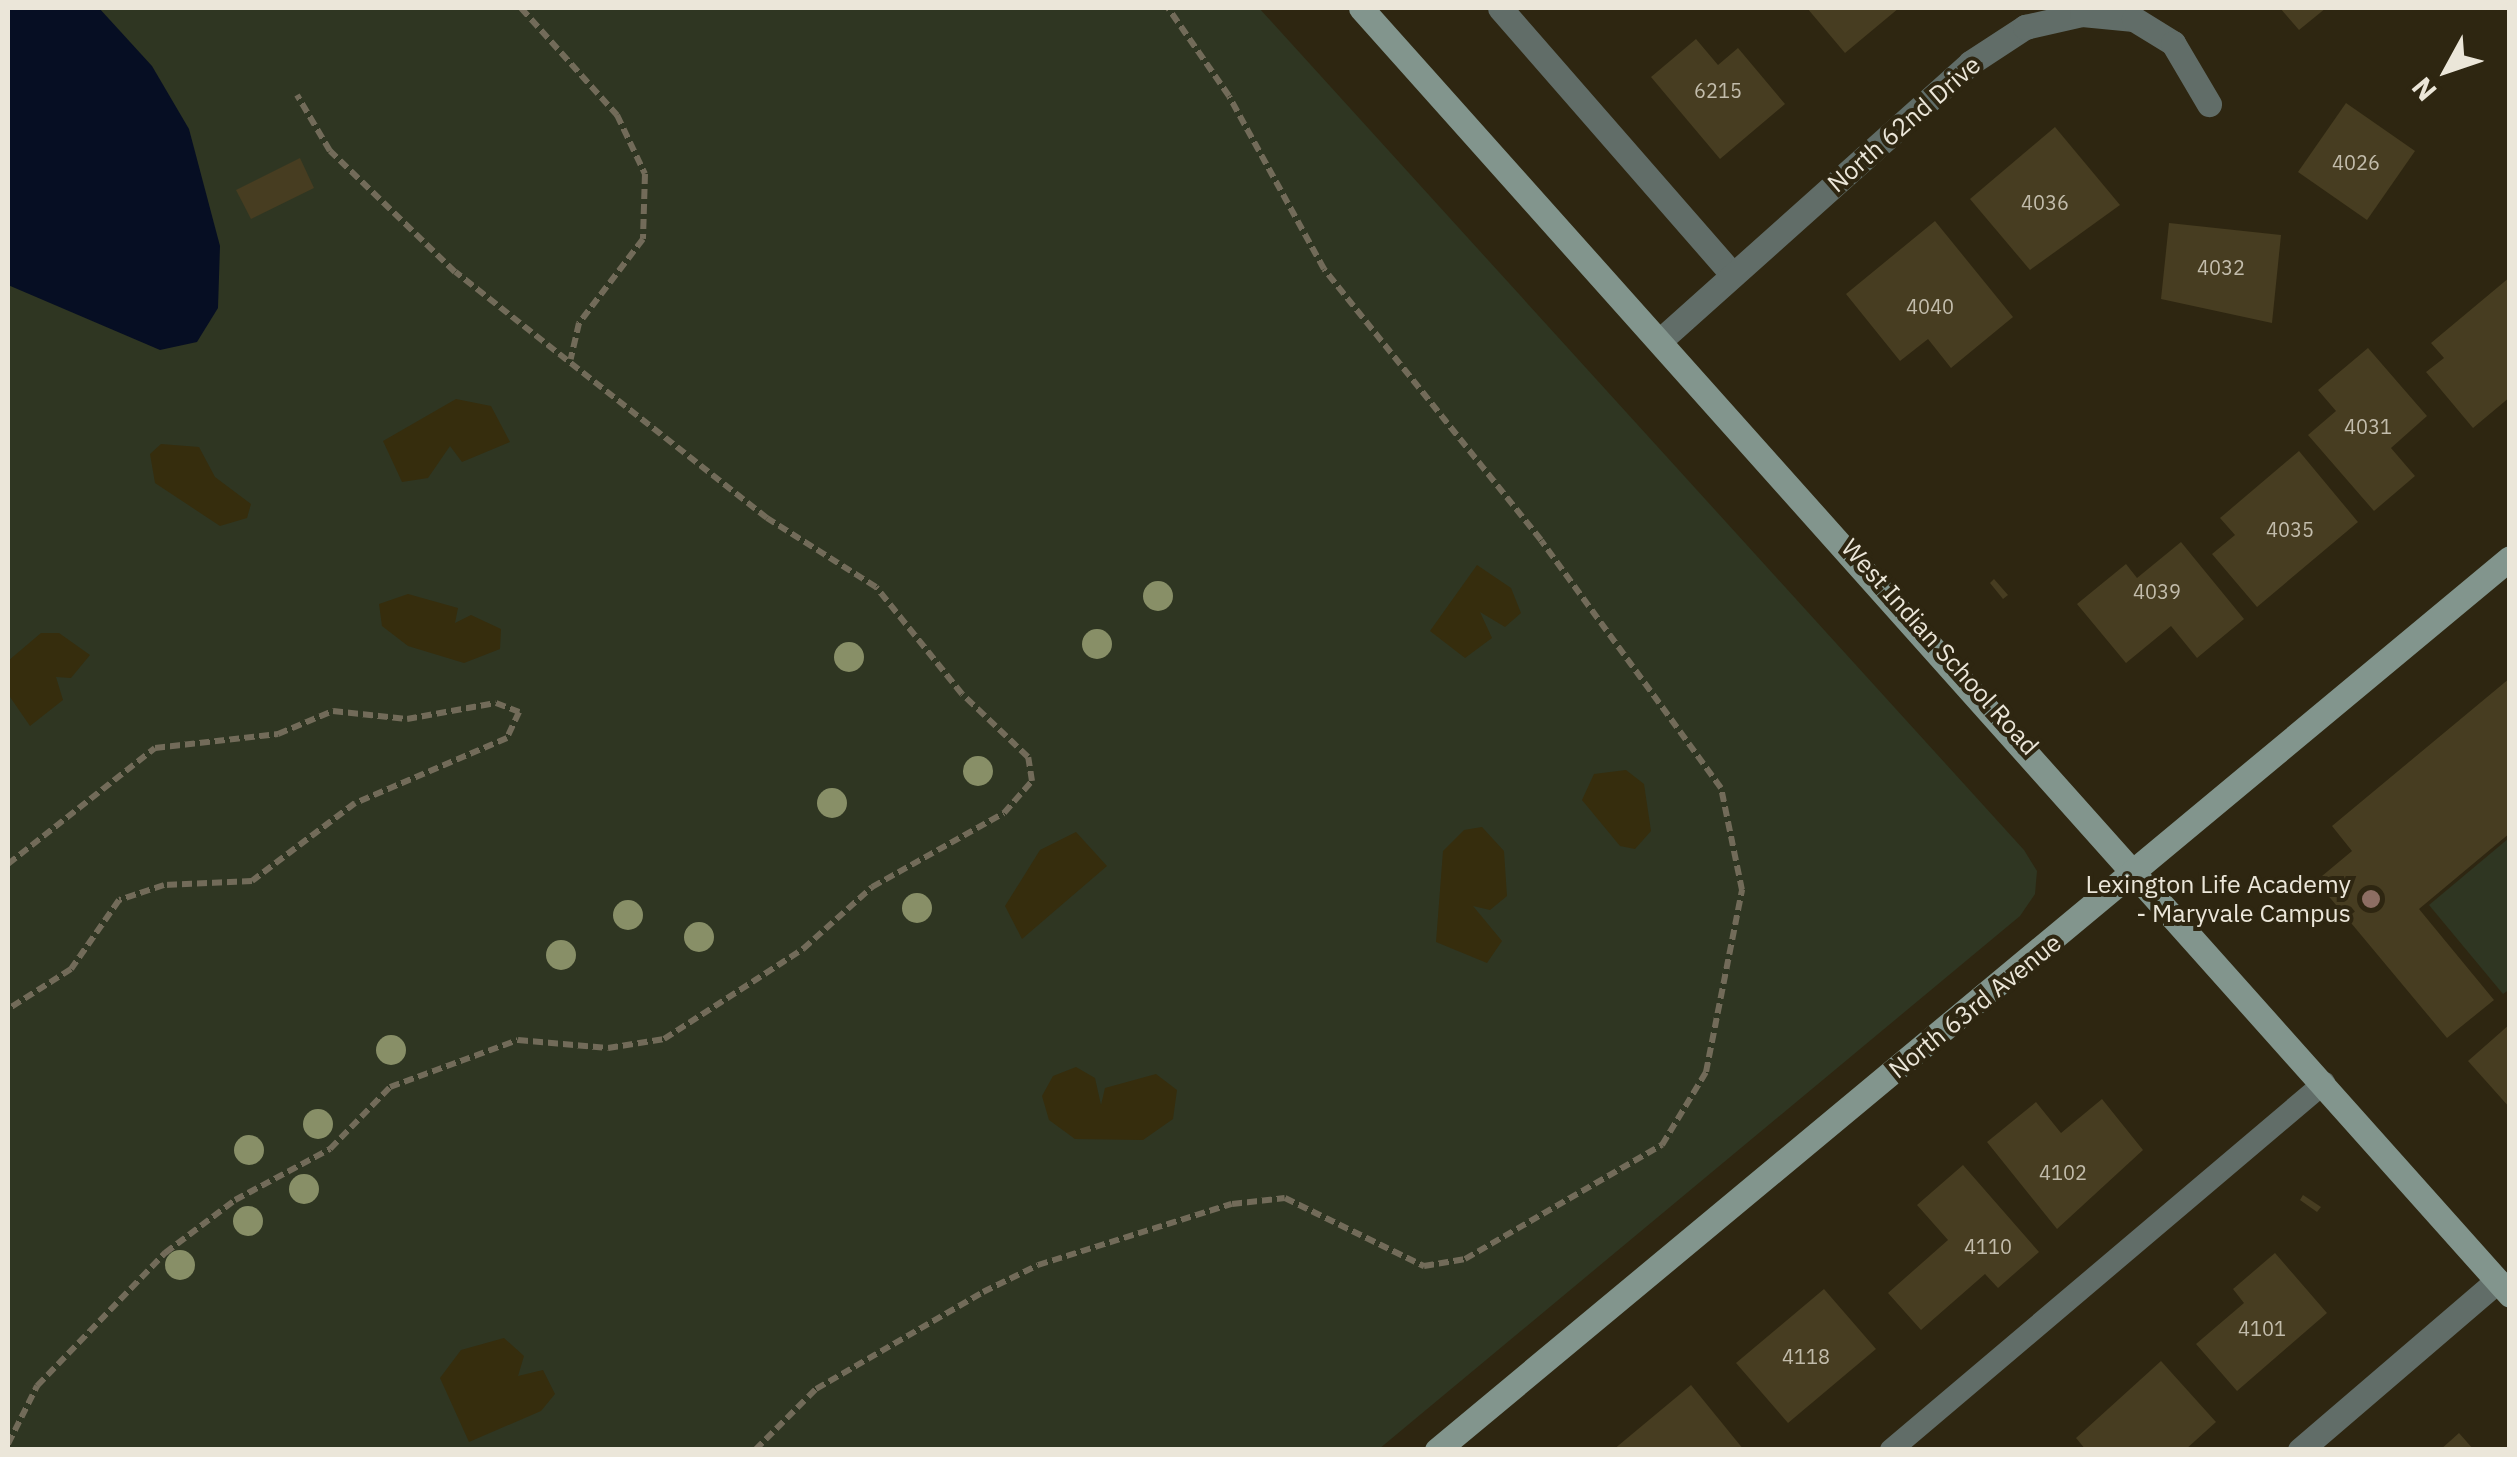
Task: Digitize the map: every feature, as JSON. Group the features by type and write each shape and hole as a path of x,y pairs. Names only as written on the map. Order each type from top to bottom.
{"main road":[{"name":"West Indian School Road","path":"1361,8 1664,337 2503,1288"},
{"name":"North 63rd Avenue","path":"1437,1450 2510,558"}],"street":[{"path":"1500,8 1733,274"},
{"name":"North 62nd Drive","path":"1664,337 1970,63 2025,28 2082,14 2134,19 2172,43 2209,104"},
{"path":"2300,1450 2503,1288"}],"lane":[{"path":"1890,1450 2324,1083"}],"path":[{"path":"521,8 618,115 645,174 643,239 579,323 571,360"},
{"path":"755,1450 816,1390 983,1292 1232,1204 1284,1198 1424,1266 1465,1259 1662,1145 1706,1072 1742,890 1721,788 1541,540 1332,281 1230,96 1168,8"},
{"path":"8,1444 47,1374 165,1253 235,1200 330,1149 390,1087 518,1040 608,1048 664,1039 803,949 872,886 978,831 1028,791 1028,757 954,684 876,587 767,518 432,250 330,151 297,95"},
{"path":"8,864 155,748 278,734 332,711 407,719 496,703 519,712 507,738 355,803 252,882 164,884 119,900 71,969 8,1008"}],"green space":[{"path":"8,8 1259,8 2024,850 2037,871 2035,894 2020,916 1379,1449 8,1450"},
{"path":"2509,838 2510,989 2503,994 2429,905"}],"sand":[{"path":"456,399 491,406 510,442 462,462 450,446 428,478 402,482 383,441"},
{"path":"161,444 199,447 215,477 251,504 247,518 220,526 155,483 150,454"},
{"path":"1477,565 1511,588 1521,613 1505,627 1480,612 1492,638 1465,658 1430,631"},
{"path":"408,594 458,608 455,623 471,615 501,629 500,649 464,663 408,646 382,626 379,604"},
{"path":"41,633 59,633 90,655 71,678 56,677 63,700 30,726 8,694 8,661"},
{"path":"1626,770 1644,784 1651,831 1635,849 1620,846 1582,800 1594,774"},
{"path":"1482,827 1504,851 1507,896 1490,910 1473,906 1502,941 1487,963 1436,942 1443,851 1464,830"},
{"path":"1076,832 1107,866 1022,939 1005,906 1040,850"},
{"path":"1076,1067 1095,1078 1101,1105 1105,1088 1156,1074 1177,1090 1173,1119 1143,1140 1075,1139 1049,1120 1042,1096 1053,1076"},
{"path":"504,1338 524,1356 518,1376 543,1370 555,1394 541,1411 469,1442 440,1378 461,1350"}],"water":[{"path":"8,8 99,8 152,66 189,129 220,246 218,308 197,342 160,350 8,285"}],"building":[{"path":"1807,8 1899,8 1845,53"},
{"path":"2280,8 2326,8 2299,30"},
{"path":"1696,39 1718,65 1738,48 1785,104 1720,159 1651,77"},
{"path":"2346,103 2415,151 2367,220 2298,172"},
{"path":"2055,127 2120,205 2030,270 1970,199"},
{"path":"300,158 314,188 251,219 236,190"},
{"path":"1935,221 2013,317 1951,368 1928,339 1900,361 1846,294"},
{"path":"2169,223 2281,235 2272,323 2161,299"},
{"path":"2510,277 2510,397 2473,428 2426,372 2444,358 2431,343"},
{"path":"2368,348 2427,416 2391,448 2415,476 2374,511 2308,435 2336,411 2318,390"},
{"path":"2299,451 2358,522 2257,607 2212,554 2235,535 2220,518"},
{"path":"2181,542 2244,619 2197,658 2171,626 2126,663 2077,604 2126,564 2137,578"},
{"path":"1994,579 2008,595 2003,599 1990,583"},
{"path":"2510,678 2510,833 2419,909 2494,1000 2447,1038 2316,881 2352,851 2332,826"},
{"path":"2510,1024 2510,1108 2468,1061"},
{"path":"2102,1099 2143,1150 2057,1229 1987,1142 2036,1102 2061,1133"},
{"path":"1963,1165 2039,1252 1998,1288 1985,1274 1921,1330 1888,1293 1948,1240 1917,1205"},
{"path":"2303,1195 2321,1207 2317,1212 2300,1200"},
{"path":"2275,1253 2327,1313 2237,1391 2196,1344 2244,1303 2233,1289"},
{"path":"1824,1289 1876,1349 1788,1423 1736,1363"},
{"path":"2161,1361 2216,1422 2185,1450 2086,1450 2076,1438"},
{"path":"1691,1385 1744,1450 1613,1450"},
{"path":"2459,1433 2474,1450 2440,1450"}],"place":[{"name":"Lexington Life Academy - Maryvale Campus","path":"2371,899"}]}
